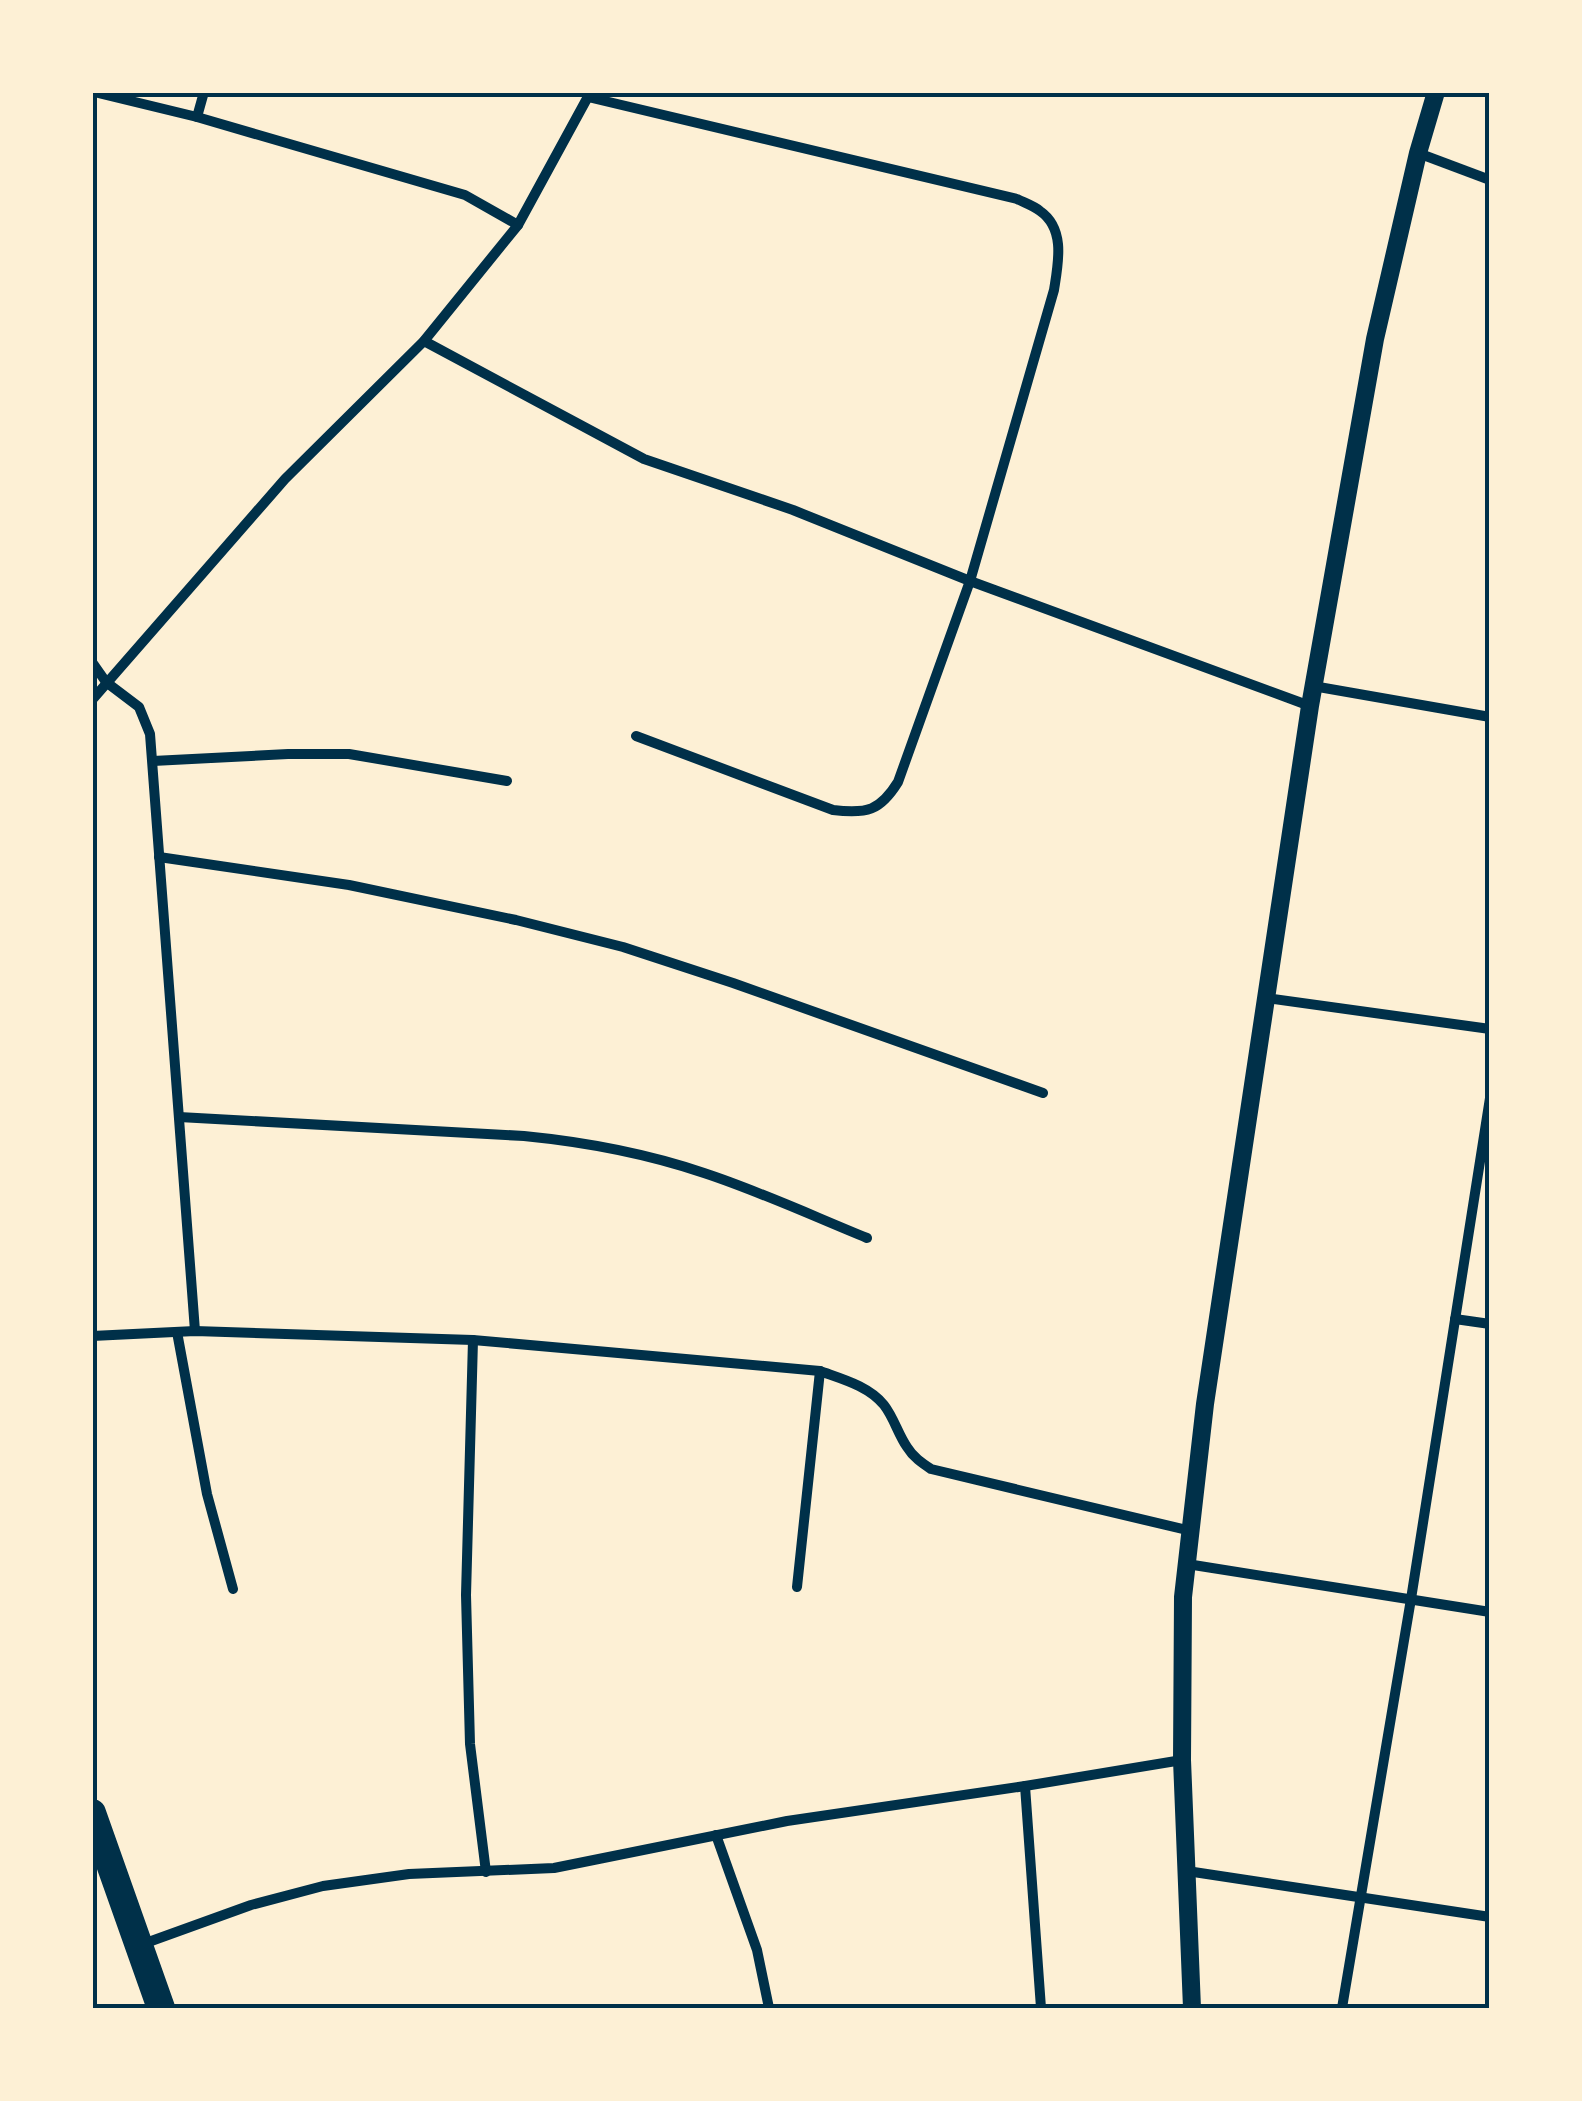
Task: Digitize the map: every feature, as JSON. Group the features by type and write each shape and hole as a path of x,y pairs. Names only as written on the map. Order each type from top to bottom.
{"highway":[{"path":"92,1813 161,2008"}],"street":[{"path":"94,92 197,117 464,195 518,225"},
{"path":"197,117 204,92"},
{"path":"1192,2008 1182,1760 1183,1597 1205,1404 1310,706 1374,339 1436,92"},
{"path":"92,700 285,479 424,341 518,225 589,95 1017,199 1043,212 1055,229 1060,254 1054,290 970,581 898,782 887,800 871,810 834,810 636,736"},
{"path":"1418,154 1490,180"},
{"path":"424,341 644,459 793,510 970,581 1310,706"},
{"path":"92,662 106,682 140,707 150,734 195,1330"},
{"path":"1314,686 1490,717"},
{"path":"152,761 349,754 507,780"},
{"path":"159,857 349,886 624,947 1042,1093"},
{"path":"1266,998 1490,1029"},
{"path":"1342,2008 1412,1599 1490,1098"},
{"path":"179,1117 580,1142 706,1173 868,1238"},
{"path":"1455,1319 1490,1324"},
{"path":"92,1336 195,1330 473,1340 820,1371 861,1387 882,1402 907,1447 931,1469 1191,1531"},
{"path":"176,1332 207,1494 233,1590"},
{"path":"473,1340 466,1596 470,1744 486,1872"},
{"path":"797,1588 820,1371"},
{"path":"1187,1564 1490,1612"},
{"path":"140,1945 251,1905 324,1886 408,1874 554,1868 787,1821 1182,1760"},
{"path":"1025,1786 1041,2008"},
{"path":"716,1835 758,1950 769,2008"},
{"path":"1187,1871 1490,1917"}]}
